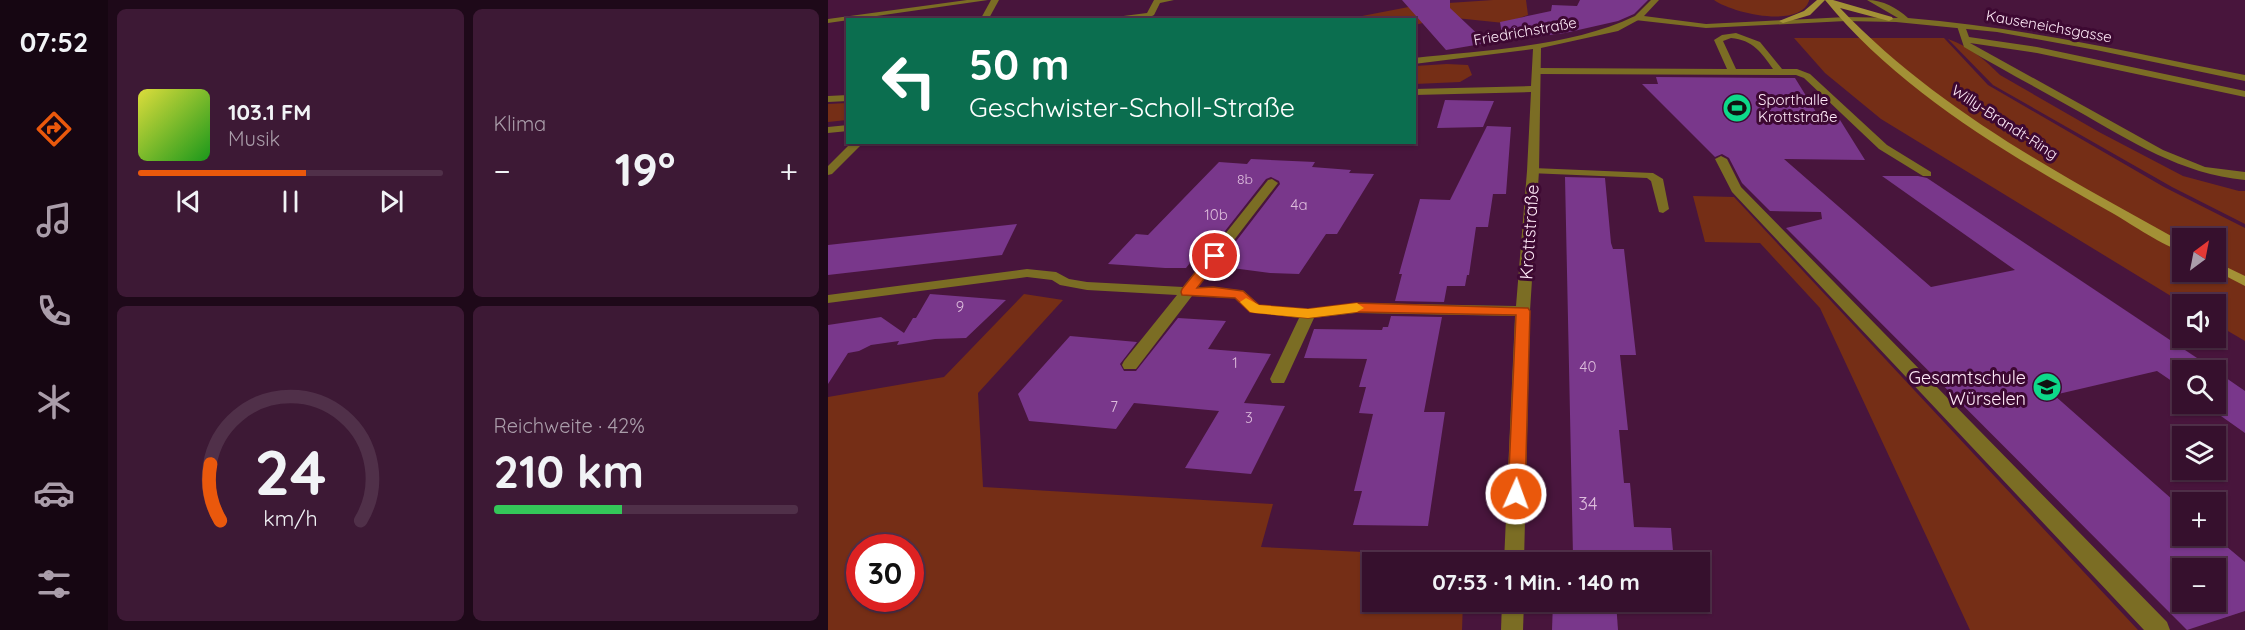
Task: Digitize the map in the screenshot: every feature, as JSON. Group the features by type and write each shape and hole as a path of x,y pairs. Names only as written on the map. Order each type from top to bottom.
{"main road":[{"path":"1783,21 1808,13 1821,0"},
{"path":"1831,2 1889,19"},
{"name":"Willy-Brandt-Ring","path":"1831,2 1846,19 1925,89 2000,141 2172,241"},
{"path":"2226,272 2245,282"}],"street":[{"path":"850,18 984,0"},
{"path":"985,18 995,0"},
{"path":"1118,18 1150,15 1156,1 1170,0"},
{"name":"Friedrichstraße","path":"1416,62 1537,46 1606,31 1638,18 1655,0"},
{"path":"1871,0 1897,12 1905,20"},
{"name":"Friedrichstraße","path":"1638,18 1706,26 1846,19"},
{"path":"828,21 846,19"},
{"name":"Kauseneichsgasse","path":"1846,19 1905,20 2025,33 2245,78"},
{"path":"1961,26 1967,45 2007,69 2196,169 2223,176 2245,176"},
{"path":"1732,71 1718,40 1730,35 1757,42 1779,72"},
{"path":"1964,39 2037,50 2245,94"},
{"name":"Krottstraße","path":"1514,552 1523,311 1533,171 1537,46"},
{"path":"1537,71 1797,72 1807,76 1883,147 1927,174"},
{"path":"1416,92 1535,89"},
{"path":"828,99 846,98"},
{"path":"828,130 846,128"},
{"path":"828,172 857,144"},
{"path":"1721,159 1736,189 2159,630"},
{"path":"1533,171 1649,175 1657,179 1663,209"},
{"path":"1130,365 1272,183"},
{"path":"828,299 1027,273 1056,276 1065,282 1087,286 1239,294 1255,309 1308,314 1356,308 1523,311"},
{"path":"1278,380 1308,314"},
{"path":"1512,612 1512,630"}],"shaded area":[{"path":"1526,0 1528,15 1504,23 1446,17 1416,25 1416,18 1251,18 1362,16 1419,5"},
{"path":"1714,0 1809,1 1803,10 1792,14 1764,16 1735,10"},
{"path":"1794,38 1944,38 1988,85 2164,187 2245,228 2245,341 2226,330 2226,294 2172,294 2172,297 1881,119 1825,73"},
{"path":"1948,39 1976,54 2000,75 2099,132 2183,176 2245,191 2245,224 2172,187 1993,85"},
{"path":"1468,65 1472,75 1460,82 1416,84 1416,66"},
{"path":"846,103 846,120 828,122 828,104"},
{"path":"1693,196 1734,197 2138,630 1970,630 1820,308 1760,243 1705,242"},
{"path":"1024,294 1063,300 978,393 983,487 1273,504 1261,547 1364,552 1362,612 1463,612 1462,630 828,630 828,397 944,377"}],"building":[{"path":"1402,0 1450,0 1450,8 1487,43 1446,50"},
{"path":"1580,0 1648,0 1634,14 1618,21 1565,33 1503,41 1500,22 1551,11 1552,5 1577,6"},
{"path":"1656,77 1795,78 1821,120 1840,120 1865,160 1784,159 1931,287 2015,270 1882,176 1927,178 2172,341 2172,348 2182,348 2200,360 2172,360 2172,381 2157,371 2054,395 2172,499 2172,546 2226,546 2245,562 2245,611 2187,630 1786,228 1822,219 1821,212 1770,211 1742,183 1729,158 1722,154 1715,157 1642,84 1658,84"},
{"path":"1445,100 1494,101 1483,127 1437,128"},
{"path":"1487,126 1511,127 1506,194 1493,194 1488,227 1476,227 1469,275 1467,275 1465,286 1447,286 1444,302 1395,301 1402,274 1399,274 1420,199 1450,200"},
{"path":"1251,159 1315,162 1312,167 1351,170 1349,173 1374,174 1337,234 1326,234 1299,274 1270,273 1217,266 1280,184 1271,177 1266,179 1199,264 1190,263 1186,268 1165,268 1108,264 1136,234 1148,235 1219,162 1247,164"},
{"path":"1565,177 1605,178 1611,243 1613,249 1624,249 1636,355 1620,355 1628,430 1619,430 1624,483 1630,483 1634,527 1671,528 1673,552 1573,552"},
{"path":"1017,224 1002,255 828,275 828,245"},
{"path":"930,294 1006,300 966,338 935,339 897,345 899,341 871,345 848,353 828,384 828,325 881,317 904,333"},
{"path":"1391,316 1442,317 1424,412 1445,412 1428,526 1353,525 1362,491 1354,491 1373,414 1359,413 1366,387 1359,387 1367,359 1304,358 1314,329 1382,330 1383,327 1388,327"},
{"path":"1178,318 1226,321 1208,349 1271,354 1244,403 1285,406 1251,474 1185,468 1219,411 1134,403 1116,429 1029,421 1018,394 1070,336 1137,342 1120,364 1124,371 1136,371"},
{"path":"2226,378 2245,391 2245,433 2218,414 2226,414"},
{"path":"1553,612 1617,612 1618,630 1552,630"}],"slow traffic":[{"path":"1246,302 1255,309 1308,314 1357,308"}],"place":[{"name":"Sporthalle Krottstraße","path":"1737,108"},
{"name":"Gesamtschule Würselen","path":"2047,387"}],"route":[{"path":"1215,256 1187,292 1213,291 1239,294 1244,297 1248,305 1255,309 1308,314 1348,308 1523,311 1516,494"}]}
